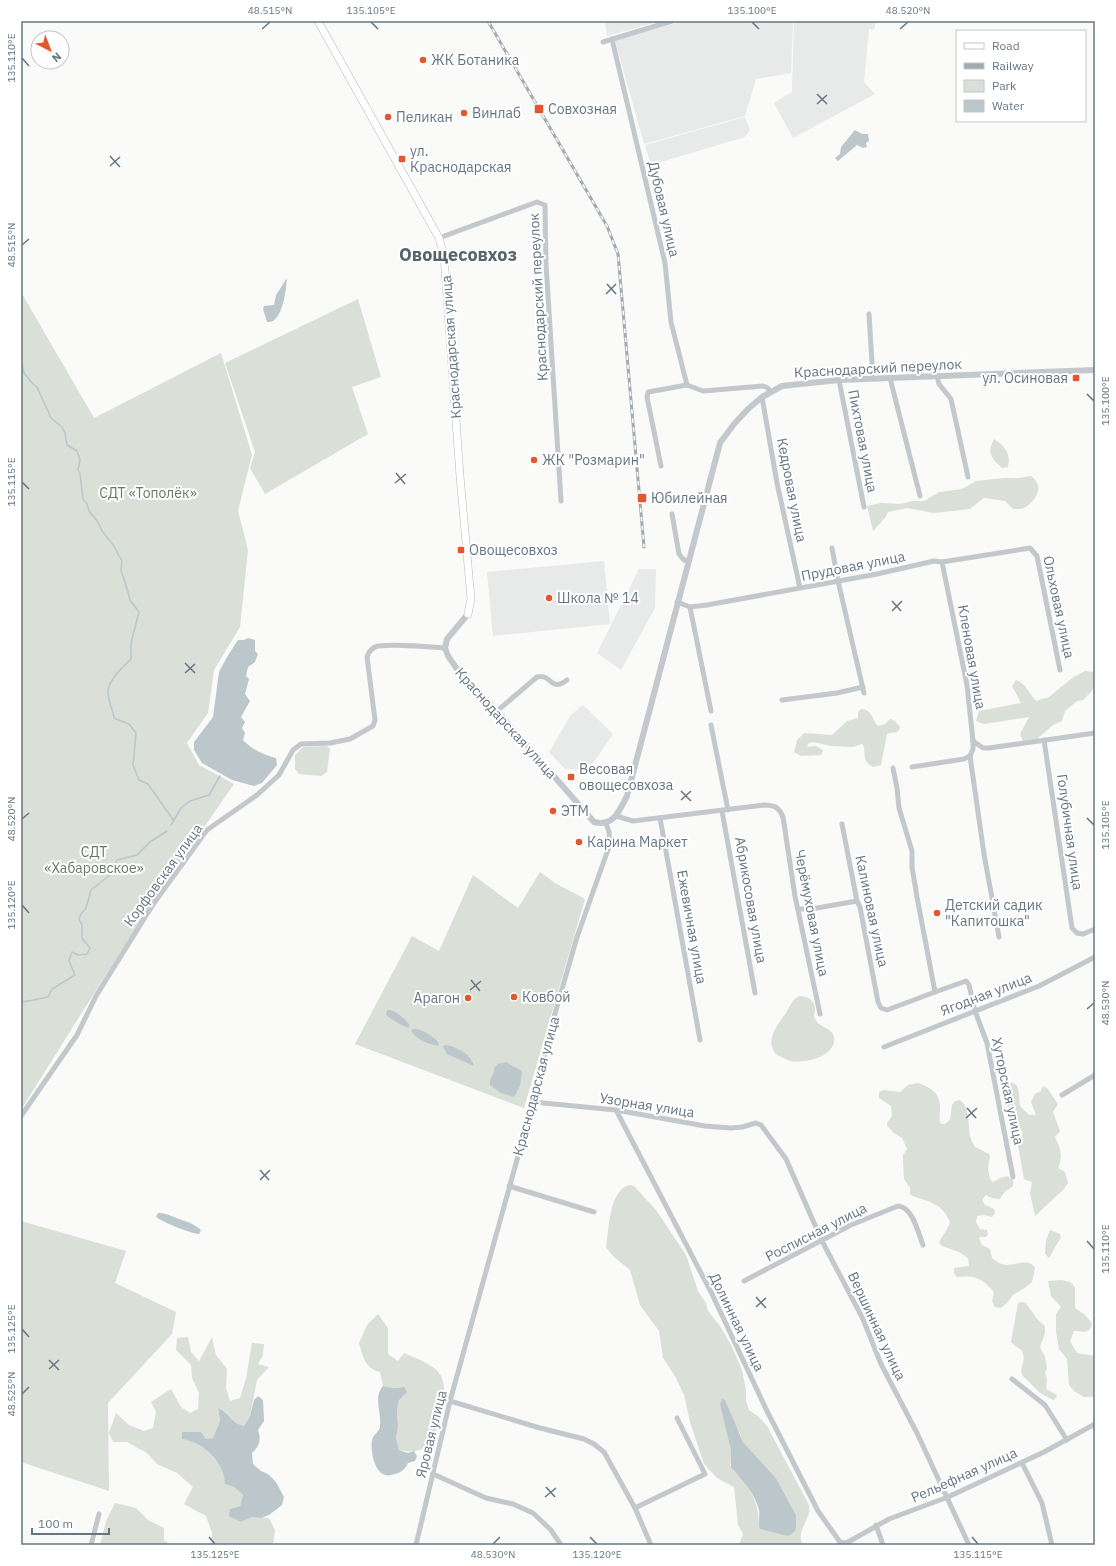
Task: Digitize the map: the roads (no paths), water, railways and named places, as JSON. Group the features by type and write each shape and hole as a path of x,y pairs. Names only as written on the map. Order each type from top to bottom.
{"main road":[{"name":"Краснодарская улица","path":"318,21 439,238 444,256 460,476 471,599 468,614"}],"street":[{"path":"603,42 672,21"},
{"name":"Дубовая улица","path":"612,39 665,263 672,322 687,385"},
{"name":"Краснодарский переулок","path":"439,238 538,202 545,204 546,264 561,501"},
{"path":"868,314 872,379"},
{"name":"Краснодарский переулок","path":"770,392 782,386 839,380 1095,370"},
{"path":"937,376 939,384 951,398 968,477"},
{"path":"890,378 920,496"},
{"name":"Пихтовая улица","path":"839,380 864,507"},
{"path":"606,823 611,821 616,816 626,796 720,443 734,424 762,397 770,392 768,388 763,386 704,391 687,385 648,392 647,397 661,466"},
{"name":"Кедровая улица","path":"762,397 777,483 800,588"},
{"path":"672,514 679,554 688,562"},
{"path":"832,548 838,581 864,693"},
{"name":"Прудовая улица","path":"677,602 690,607 714,604 838,581 934,561 942,562 1024,548 1030,548 1033,550"},
{"name":"Ольховая улица","path":"1033,550 1037,556 1060,670"},
{"name":"Кленовая улица","path":"942,562 967,685 973,741 973,750 970,756 984,854 999,937"},
{"path":"690,607 711,711"},
{"name":"Краснодарская улица","path":"468,614 447,639 445,648 448,656 457,669 497,711 594,822 602,824 606,823 609,832 610,844 577,937 554,1017 533,1102 471,1329"},
{"name":"Корфовская улица","path":"21,1116 77,1035 96,996 154,903 207,830 257,796 279,775 293,750 301,744 330,743 350,739 373,726 375,720 367,657 370,651 376,646 445,648"},
{"path":"497,711 537,677 544,677 556,685 562,684 567,680"},
{"path":"782,700 837,693 863,687"},
{"path":"616,816 633,821 728,810 711,725"},
{"path":"973,741 978,745 988,748 1095,733"},
{"name":"Голубичная улица","path":"1044,740 1072,928 1083,934 1095,929"},
{"path":"912,767 964,759 970,756"},
{"path":"893,768 899,808 912,852 915,890 935,992"},
{"name":"Черёмуховая улица","path":"728,810 772,805 780,810 783,817 798,909 820,1014"},
{"name":"Абрикосовая улица","path":"722,811 756,993"},
{"name":"Ежевичная улица","path":"660,818 700,1040"},
{"name":"Калиновая улица","path":"842,824 878,1002 881,1008 887,1010 935,992"},
{"path":"798,909 811,909 857,901"},
{"name":"Ягодная улица","path":"884,1047 1039,986 1095,957"},
{"name":"Хуторская улица","path":"935,992 967,981 969,985 975,1011 987,1043 1013,1177"},
{"path":"1062,1095 1095,1076"},
{"name":"Узорная улица","path":"533,1102 616,1110 706,1126 731,1128 756,1123"},
{"name":"Долинная улица","path":"616,1110 712,1294 772,1422 818,1511 840,1542"},
{"name":"Вершинная улица","path":"756,1123 761,1125 767,1132 786,1159 822,1241 863,1320 881,1364 917,1433 969,1545"},
{"path":"509,1186 594,1212"},
{"name":"Росписная улица","path":"744,1281 822,1241 835,1232 898,1206 902,1206 910,1213 923,1245"},
{"name":"Яровая улица","path":"416,1545 450,1401 471,1329"},
{"path":"1012,1379 1045,1405 1067,1440"},
{"path":"450,1401 540,1428 584,1439 594,1444 604,1452 635,1508 651,1545"},
{"path":"635,1508 705,1474 677,1418"},
{"name":"Рельефная улица","path":"840,1542 844,1543 850,1541 889,1519 948,1497 1022,1463 1095,1424"},
{"path":"1022,1463 1042,1503 1052,1545"},
{"path":"433,1474 486,1498 513,1504 533,1513 551,1530 561,1545"},
{"path":"91,1545 100,1514"},
{"path":"876,1525 883,1545"}],"water":[{"path":"855,130 862,134 868,134 869,141 866,143 867,147 863,148 857,145 838,161 835,158 840,154 841,147"},
{"path":"287,278 283,305 280,312 277,318 267,322 263,309 264,306 274,305 276,295"},
{"path":"248,638 255,640 255,651 258,654 255,662 248,667 246,676 249,679 245,694 250,701 241,717 245,722 242,728 245,733 243,740 258,751 276,758 277,765 262,783 254,786 232,780 202,763 194,750 194,742 213,717 219,672 238,640"},
{"path":"387,1010 399,1014 409,1024 409,1028 397,1023 386,1015"},
{"path":"411,1030 421,1030 430,1035 438,1042 439,1046 419,1039"},
{"path":"445,1045 455,1047 465,1053 474,1066 447,1054 443,1047"},
{"path":"506,1062 522,1071 520,1086 514,1097 501,1093 490,1085 494,1068 498,1064"},
{"path":"158,1213 163,1213 188,1222 201,1230 199,1234 189,1232 156,1217"},
{"path":"383,1386 394,1388 404,1387 407,1392 399,1400 396,1438 399,1450 408,1453 414,1451 417,1456 415,1461 408,1463 401,1471 391,1475 381,1473 377,1469 372,1451 372,1440 380,1427 378,1400 380,1390"},
{"path":"258,1396 263,1400 264,1421 258,1430 260,1440 252,1453 253,1464 261,1471 268,1474 276,1482 284,1497 282,1505 269,1515 261,1518 252,1517 241,1522 229,1516 230,1509 240,1506 243,1495 234,1487 225,1484 221,1468 211,1454 198,1444 182,1439 182,1432 201,1432 206,1439 213,1438 220,1421 218,1408 225,1412 236,1423 244,1426 250,1416 254,1400"},
{"path":"722,1399 725,1400 743,1442 776,1478 796,1515 796,1528 794,1532 788,1536 760,1529 759,1510 757,1504 747,1487 731,1467 731,1450 720,1404"}],"waterway":[{"path":"21,360 24,373 37,387 51,418 62,427 65,433 67,445 77,451 80,460 78,470 80,474 83,499 87,504 89,511 114,546 122,561 121,570 130,600 139,612 131,643 131,659 113,679 108,688 108,696 114,718 129,724 136,733 133,765 139,780 148,784 174,821"},
{"path":"171,825 181,808 190,801 209,795 220,776"},
{"path":"21,1002 48,997 52,989 75,975 69,961 72,952 78,955 87,954 90,948 82,938 82,925 79,919 86,908 91,890 110,875 117,860 137,855 150,842 167,831"}],"railway":[{"path":"488,21 607,226 618,254 644,547"}],"place":[{"name":"ЖК Ботаника","path":"423,60"},
{"name":"Совхозная","path":"539,109"},
{"name":"Винлаб","path":"464,113"},
{"name":"Пеликан","path":"388,117"},
{"name":"ул. Краснодарская","path":"402,159"},
{"name":"ул. Осиновая","path":"1076,378"},
{"name":"ЖК \"Розмарин\"","path":"534,460"},
{"name":"Юбилейная","path":"642,498"},
{"name":"Овощесовхоз","path":"461,550"},
{"name":"Школа № 14","path":"549,598"},
{"name":"Весовая овощесовхоза","path":"571,777"},
{"name":"ЭТМ","path":"553,811"},
{"name":"Карина Маркет","path":"579,842"},
{"name":"Детский садик \"Капитошка\"","path":"937,913"},
{"name":"Ковбой","path":"514,997"},
{"name":"Арагон","path":"468,998"}],"district":[{"name":"Овощесовхоз","path":"458,255"}],"park label":[{"name":"СДТ «Тополёк»","path":"148,493"},
{"name":"СДТ «Хабаровское»","path":"94,860"}]}
